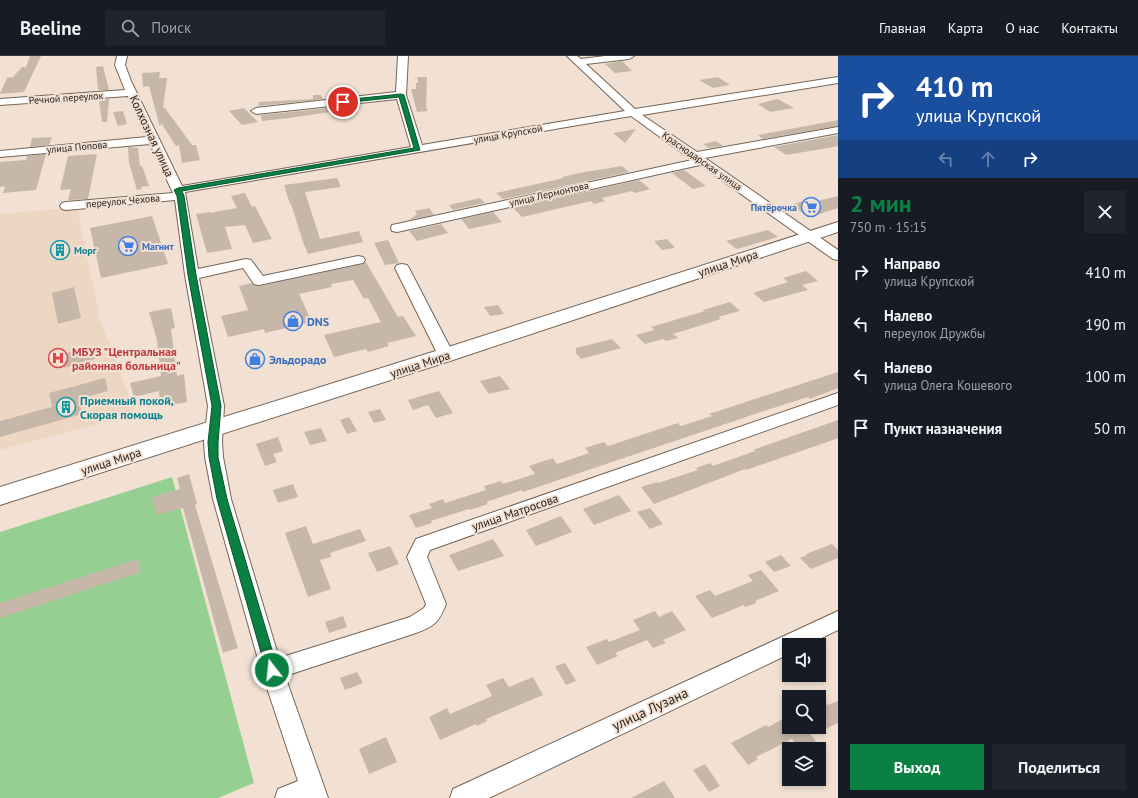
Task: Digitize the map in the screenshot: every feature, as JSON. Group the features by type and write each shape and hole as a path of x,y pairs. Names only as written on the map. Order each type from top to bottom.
{"main road":[{"name":"улица Мира","path":"0,496 446,355 838,228"}],"street":[{"name":"Колхозная улица","path":"122,56 120,65 126,81 179,193 192,275 216,406 214,457 222,499 272,670 314,792"},
{"path":"403,56 401,95 417,149"},
{"path":"576,59 629,56"},
{"name":"Краснодарская улица","path":"576,59 633,113 838,256"},
{"name":"улица Крупской","path":"179,193 417,149 838,80"},
{"name":"Речной переулок","path":"0,102 133,93"},
{"path":"256,112 401,95"},
{"name":"улица Лермонтова","path":"397,228 698,158 838,130"},
{"name":"улица Попова","path":"0,154 155,140"},
{"name":"переулок Чехова","path":"66,206 179,193"},
{"path":"192,275 246,263 259,281 358,260"},
{"path":"402,268 446,355"},
{"name":"улица Матросова","path":"272,670 416,624 432,614 436,604 417,557 424,545 620,474 838,399"},
{"name":"улица Лузана","path":"462,798 838,620"},
{"path":"287,798 314,792"}],"shaded area":[{"name":"МБУЗ \"Центральная районная больница\"","path":"79,207 79,217 100,319 136,414 0,450 0,214"}],"green space":[{"path":"172,477 254,783 218,798 0,798 0,532"}],"building":[{"path":"30,56 41,56 24,92 0,94 7,78 13,77 22,67 26,67"},
{"path":"622,61 632,71 615,73 605,64"},
{"path":"103,66 109,90 98,90 96,67"},
{"path":"160,72 159,78 167,78 163,108 165,108 192,145 196,145 200,160 182,163 179,145 176,146 161,123 160,127 149,86 143,87 142,73"},
{"path":"417,77 427,77 426,107 428,111 417,112 411,89 416,89 416,83 418,83"},
{"path":"718,77 730,85 713,88 699,80"},
{"path":"313,95 321,95 323,99 259,106 258,102 313,99"},
{"path":"109,99 107,122 102,122 99,100"},
{"path":"778,99 794,108 770,112 758,104"},
{"path":"244,108 258,122 242,125 229,111"},
{"path":"328,108 330,112 262,121 261,115"},
{"path":"123,111 127,124 118,126 113,112"},
{"path":"838,120 838,126 763,139 758,135"},
{"path":"636,129 625,143 613,133"},
{"path":"838,135 838,146 828,148 786,155 774,147"},
{"path":"52,137 49,145 30,147 32,138"},
{"path":"716,141 723,146 709,148 703,144"},
{"path":"128,147 138,148 140,166 142,166 149,186 141,187 142,189 137,190 129,163"},
{"path":"46,154 36,190 3,193 5,186 0,187 0,162 26,160 27,156"},
{"path":"97,154 88,199 68,200 71,189 60,190 68,156"},
{"path":"622,166 629,172 503,199 496,193 564,178 562,177 579,173"},
{"path":"684,170 706,186 693,189 672,173"},
{"path":"337,178 341,187 305,192 320,239 359,231 363,242 308,254 284,185"},
{"path":"639,180 650,189 635,193 632,191 602,198 605,201 594,204 591,201 522,217 513,208"},
{"path":"245,193 252,207 255,206 272,239 253,243 245,225 225,227 232,249 207,253 196,214 237,208 231,196"},
{"name":"Пятёрочка","path":"838,196 838,208 810,217 791,205 812,198 817,201"},
{"path":"480,198 485,203 453,210 449,205"},
{"path":"429,208 434,215 409,220 417,214 415,211"},
{"path":"493,212 502,222 469,229 461,219"},
{"name":"Магнит","path":"152,216 168,264 101,278 90,228"},
{"path":"441,224 448,233 417,241 409,231"},
{"path":"768,230 778,237 737,249 726,241"},
{"path":"667,239 675,248 662,250 654,241"},
{"path":"388,240 399,263 385,265 374,243"},
{"name":"Морг","path":"68,243 70,253 53,257 51,246"},
{"path":"366,262 398,317 403,316 416,336 387,343 389,346 368,352 366,349 334,357 324,335 381,322 368,298 364,299 353,280 331,284 332,287 299,294 312,322 265,333 264,329 228,337 221,316 248,310 239,286 252,283 259,286 363,264"},
{"path":"806,271 818,281 802,285 808,290 764,302 753,293 788,282 783,278"},
{"path":"74,287 81,318 58,324 52,293"},
{"path":"730,302 740,311 718,317 721,319 673,334 678,338 666,341 663,339 645,344 636,335 654,330 651,327"},
{"path":"498,305 504,314 490,316 484,307"},
{"path":"171,308 175,328 171,329 177,376 184,374 187,402 160,407 159,391 134,397 130,383 161,376 157,340 149,312"},
{"path":"612,339 621,348 581,359 576,353 576,348"},
{"path":"91,346 95,359 64,368 60,355"},
{"path":"838,372 838,388 810,399 808,397 523,492 522,490 486,502 488,504 431,521 432,523 416,528 409,515 432,508 429,504 443,499 445,503 486,490 484,486 501,481 503,484 535,474 529,466 553,458 557,464 589,453 585,448 604,442 608,446 678,423 681,426 712,416 709,414"},
{"path":"500,376 510,389 489,394 480,381"},
{"name":"Приемный покой, Скорая помощь","path":"105,378 108,391 78,399 82,414 0,437 0,421 52,407 49,393"},
{"path":"439,391 453,413 436,418 428,405 413,410 408,400"},
{"path":"380,409 386,420 374,423 368,412"},
{"path":"349,417 357,431 347,434 340,420"},
{"path":"838,420 838,438 746,470 745,469 654,504 641,487 698,470 696,468 710,463 713,466 755,451 753,450"},
{"path":"321,428 327,441 310,445 304,432"},
{"path":"278,437 283,451 273,454 277,462 265,466 256,444"},
{"path":"189,474 197,504 195,505 238,648 223,653 183,508 156,515 152,497 180,489 177,478"},
{"path":"293,484 298,497 278,503 273,490"},
{"path":"619,495 631,511 594,525 583,509"},
{"path":"650,508 663,524 650,529 637,512"},
{"path":"561,516 572,532 536,546 526,530"},
{"path":"306,526 313,544 360,529 366,541 330,553 331,557 320,560 331,589 308,597 285,533"},
{"path":"493,539 504,556 458,571 449,555"},
{"path":"832,544 838,550 838,558 811,569 800,558 807,555 806,554"},
{"path":"390,546 399,564 377,572 368,553"},
{"path":"781,555 791,566 774,572 765,562"},
{"path":"138,559 141,572 0,618 0,603"},
{"path":"761,570 779,591 755,601 756,603 745,607 744,605 712,618 695,596 710,590 715,596 753,581 748,575"},
{"path":"655,611 659,617 672,611 686,630 663,640 666,643 653,648 647,640 615,653 618,656 597,665 586,647 607,639 609,642 640,630 633,620"},
{"path":"343,616 347,627 329,633 325,622"},
{"path":"565,663 576,681 566,685 555,666"},
{"path":"357,672 363,683 345,690 340,678"},
{"path":"533,677 543,695 486,719 487,721 477,726 476,724 440,740 429,717 447,708 450,714 492,696 486,685 503,678 509,687"},
{"path":"838,701 838,723 826,729 826,703 828,705"},
{"path":"782,720 782,734 810,734 816,741 794,742 792,739 782,742 782,744 756,757 758,759 748,765 731,743 766,725 768,727"},
{"path":"386,737 397,762 369,774 359,749"},
{"path":"705,764 720,786 709,792 693,770"},
{"path":"664,781 675,798 631,798"}],"place":[{"name":"Пятёрочка","path":"811,207"},
{"name":"Магнит","path":"128,246"},
{"name":"Морг","path":"60,250"},
{"name":"DNS","path":"293,321"},
{"name":"МБУЗ \"Центральная районная больница\"","path":"58,358"},
{"name":"Эльдорадо","path":"255,359"},
{"name":"Приемный покой, Скорая помощь","path":"66,407"}],"route":[{"path":"272,670 222,499 214,457 213,442 216,406 192,275 181,196 178,190 417,149 401,95 343,102"}]}
